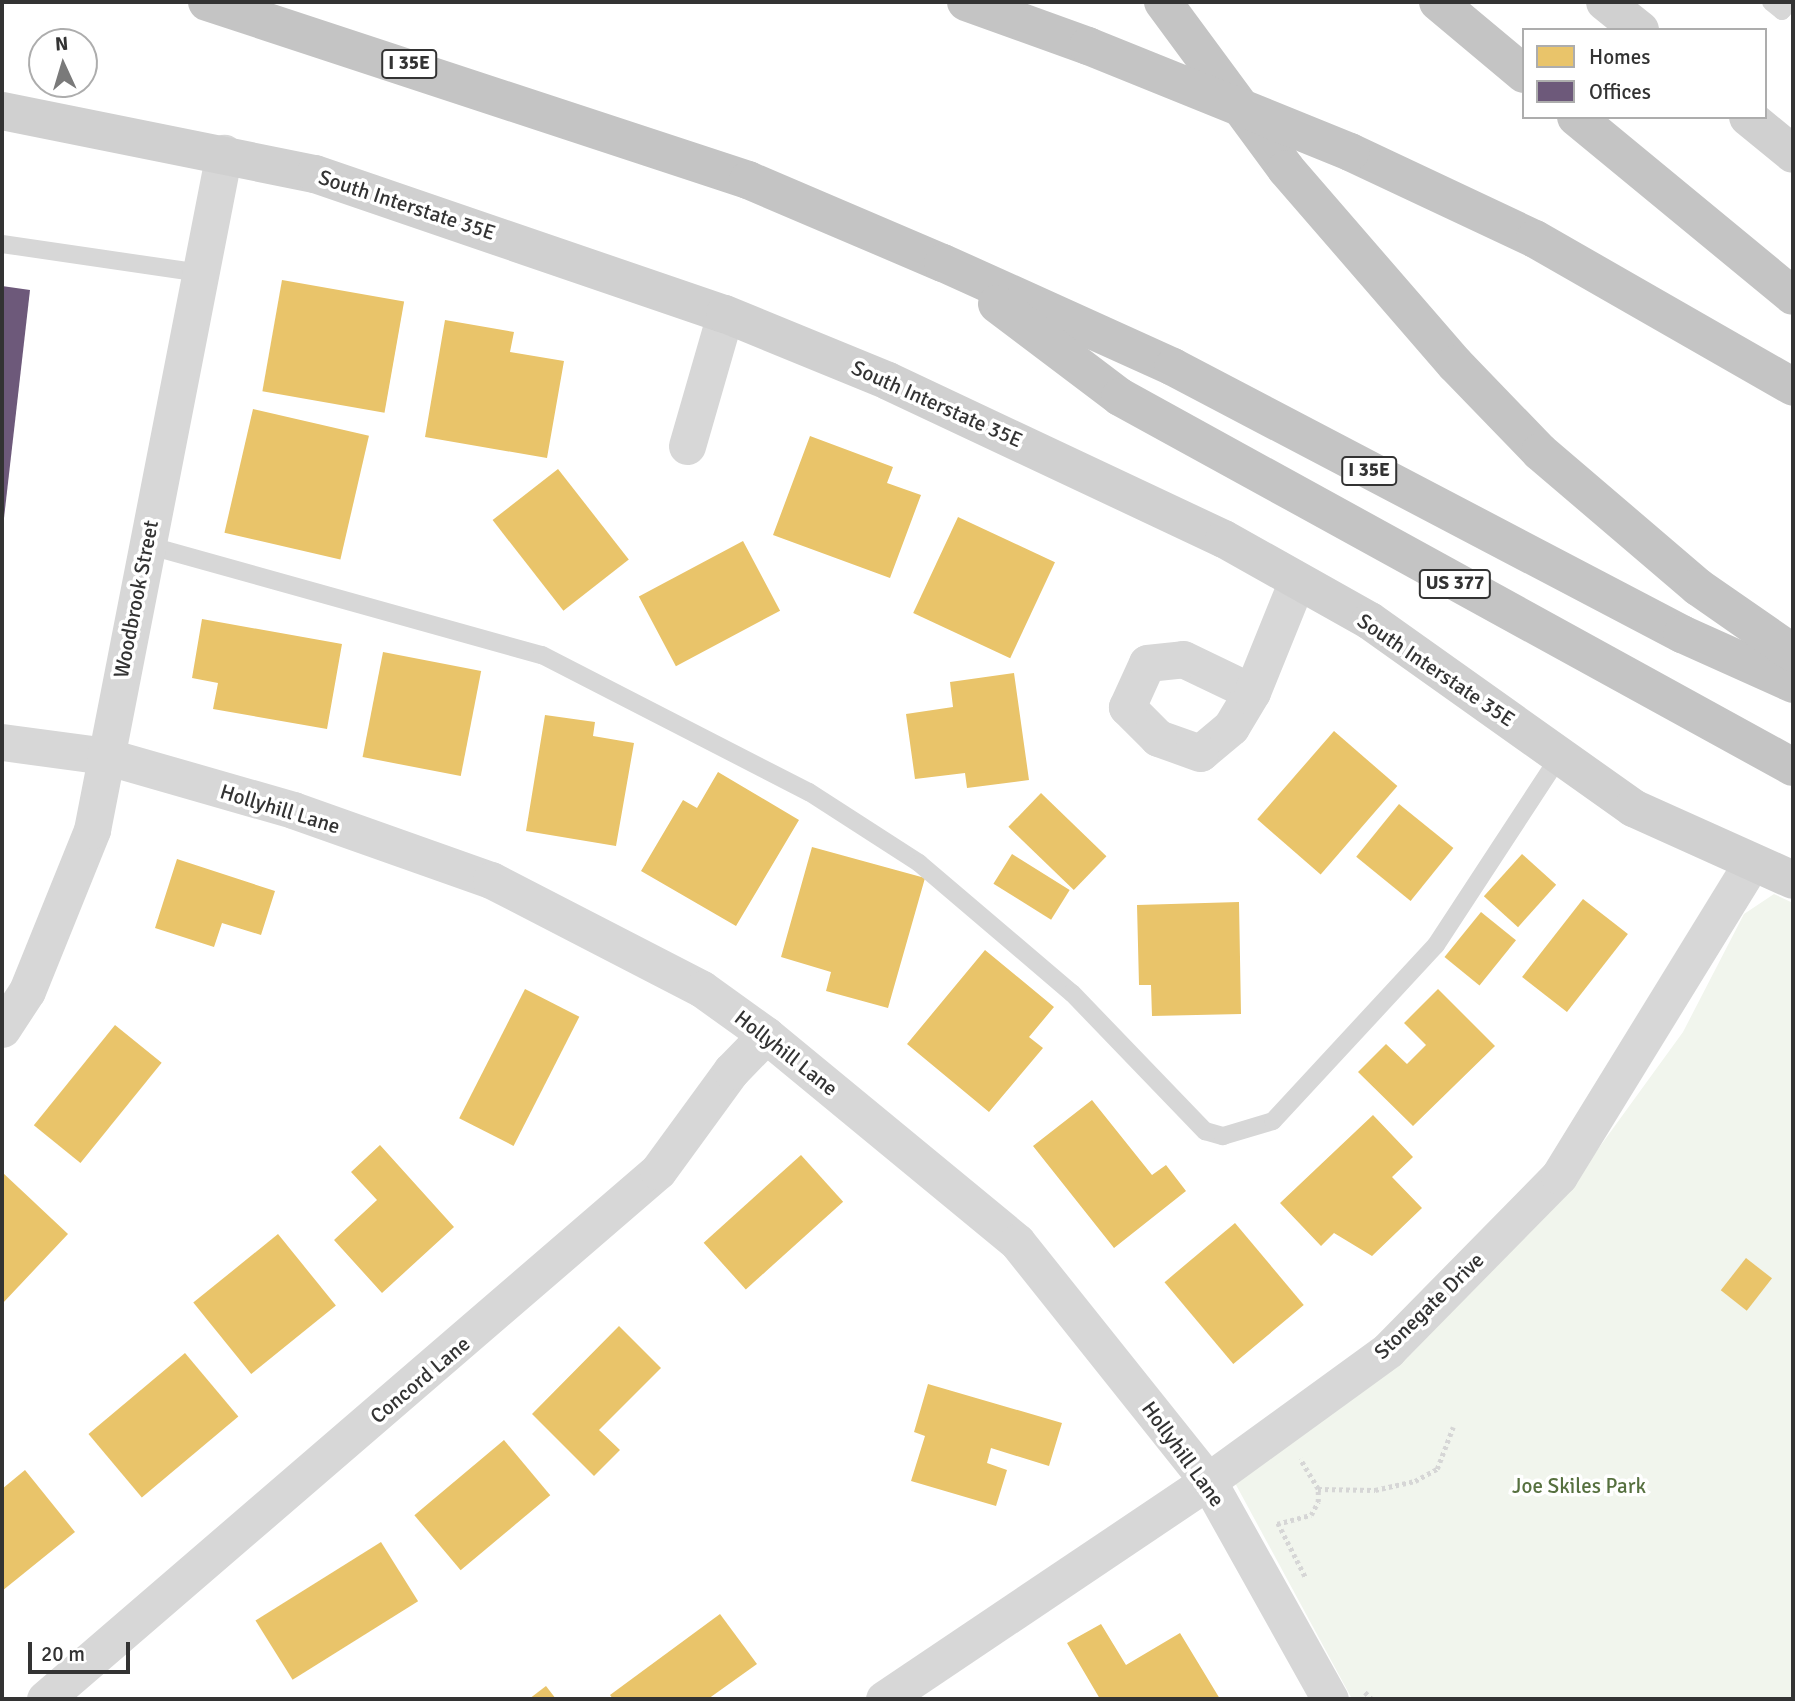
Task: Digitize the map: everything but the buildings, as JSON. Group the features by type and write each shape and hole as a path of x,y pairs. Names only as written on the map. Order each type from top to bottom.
{"highway":[{"name":"I 35E","path":"207,2 698,162 943,263 1173,367 1682,634 1793,684"},
{"path":"966,2 1088,46 1350,152 1535,239 1793,387"},
{"path":"1163,2 1358,258 1464,374 1540,452 1698,587 1793,653"},
{"path":"1438,2 1522,72"},
{"path":"1578,119 1793,296"},
{"name":"US 377","path":"943,263 1120,397 1793,767"}],"main road":[{"path":"1605,2 1638,28"},
{"name":"South Interstate 35E","path":"2,111 223,153 401,202 725,314 1081,469 1224,539 1296,583 1370,621 1633,808 1750,866 1793,880"},
{"path":"1750,119 1793,154"}],"street":[{"name":"Woodbrook Street","path":"2,1029 56,927 92,830 223,153"},
{"path":"687,446 725,314"},
{"path":"1252,692 1296,583"},
{"name":"Hollyhill Lane","path":"2,742 105,756 293,810 491,880 702,989 766,1035 1017,1242 1208,1481 1330,1699"},
{"name":"Stonegate Drive","path":"884,1699 1208,1481 1388,1350 1559,1176 1750,866"},
{"name":"Concord Lane","path":"45,1699 658,1171 731,1071 766,1035"}],"lane":[{"path":"1771,2 1782,10 1789,2"},
{"path":"2,244 201,273"},
{"path":"147,545 542,655 809,792 919,863 1072,993 1205,1132 1223,1136 1273,1121 1436,945 1559,757"}],"path":[{"path":"1318,1489 1375,1490 1415,1481 1437,1469 1453,1427"},
{"path":"1242,1542 1278,1523 1311,1515 1318,1489 1308,1467 1274,1433"}],"green space":[{"name":"Joe Skiles Park","path":"1774,894 1793,903 1793,1699 1352,1699 1235,1483 1406,1359 1569,1189 1683,1032 1744,914"}]}
